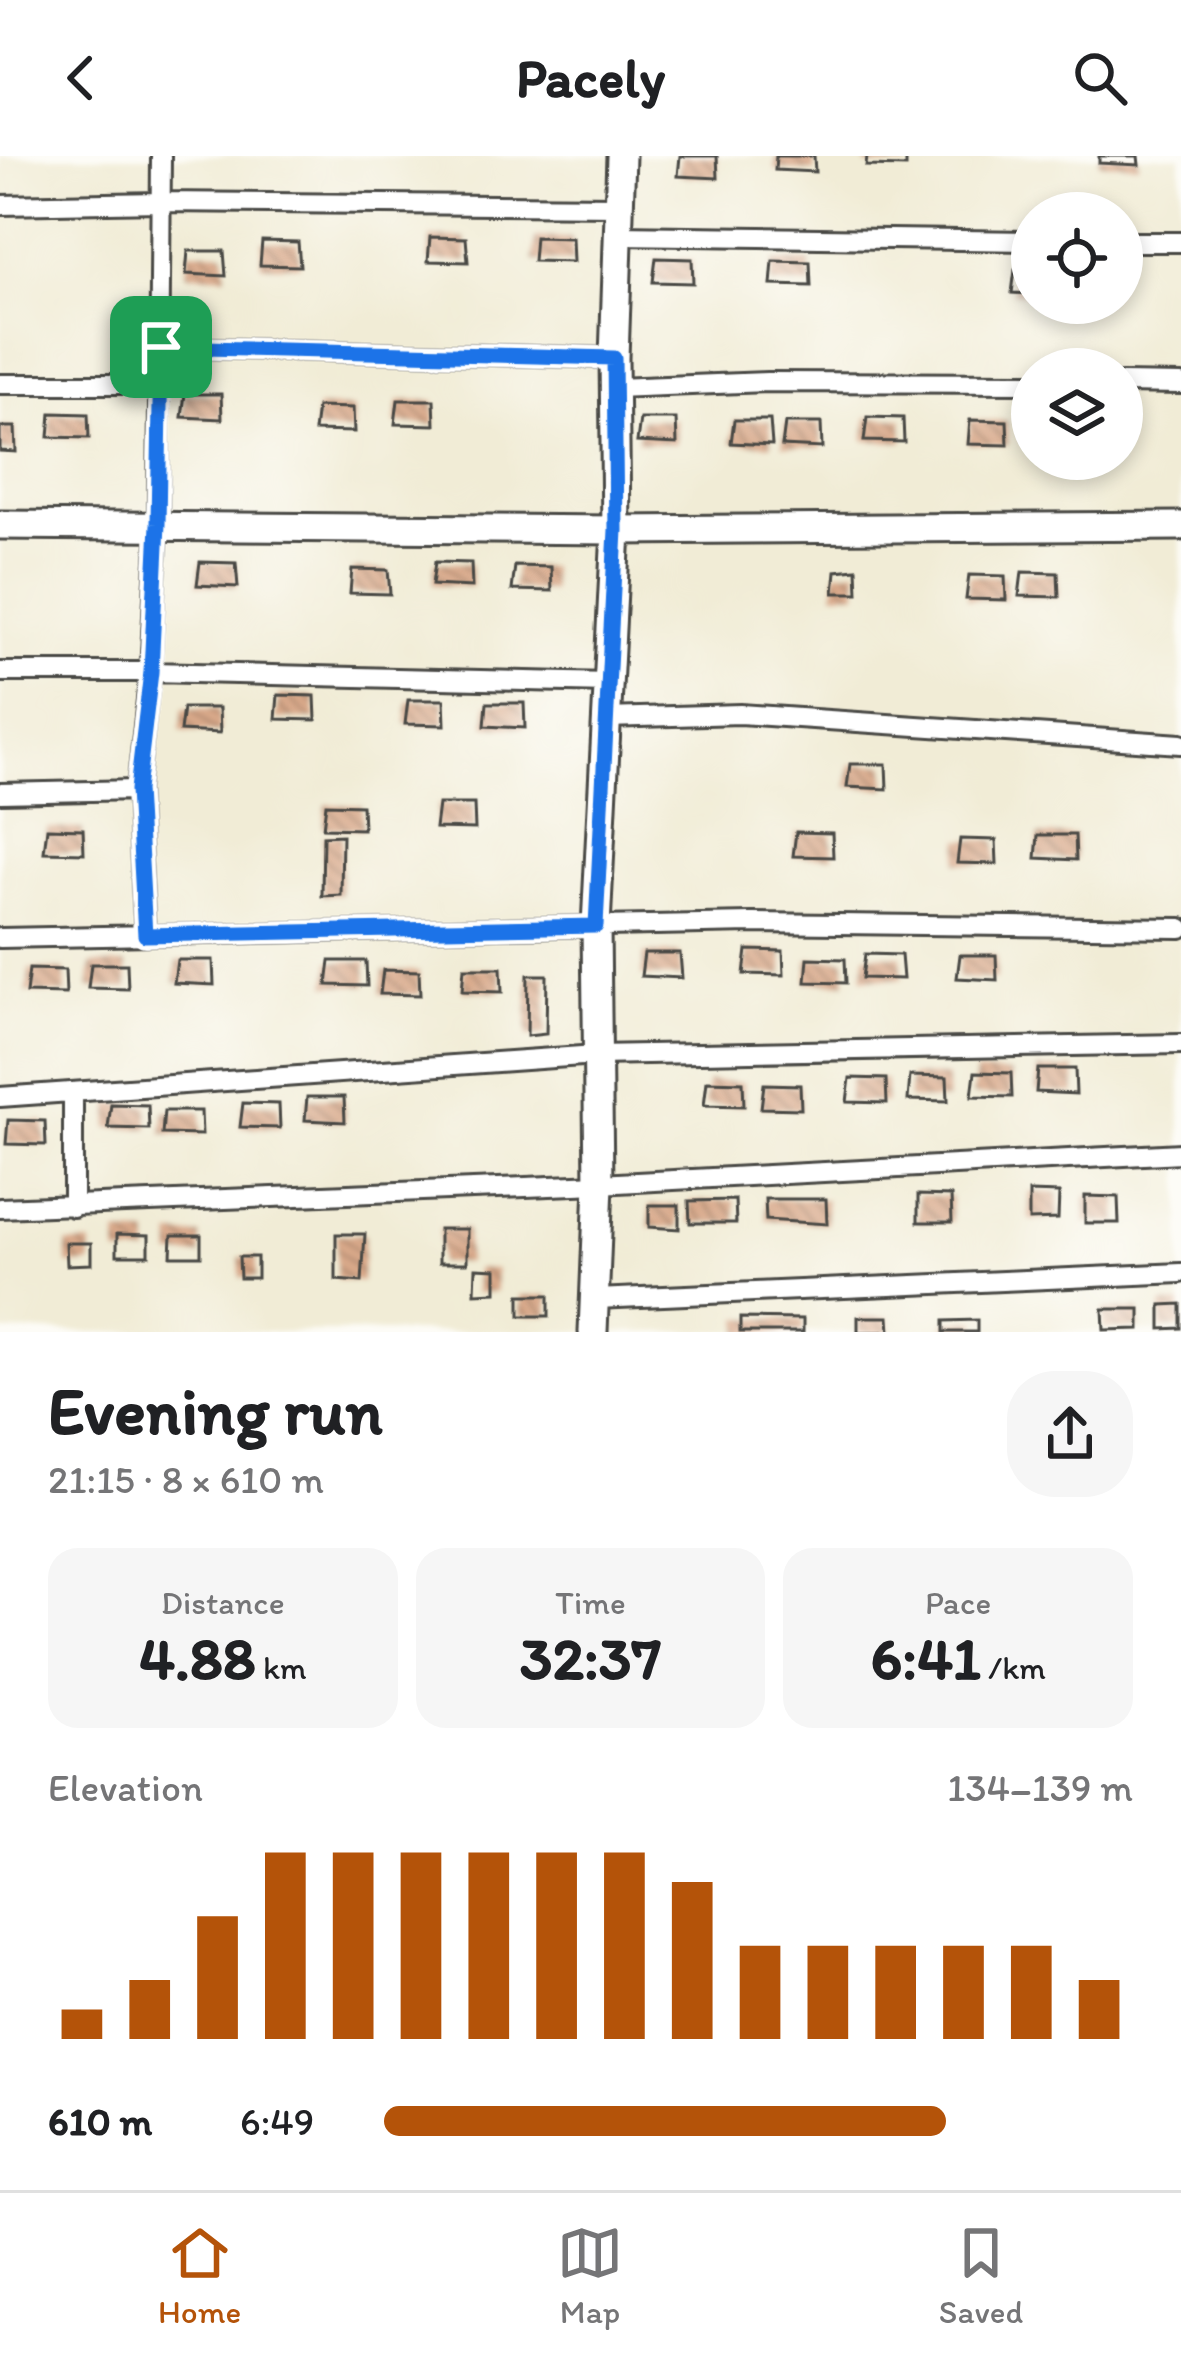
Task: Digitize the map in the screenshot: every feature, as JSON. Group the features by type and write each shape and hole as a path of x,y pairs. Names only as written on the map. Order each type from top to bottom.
{"street":[{"path":"145,935 137,790 151,672 158,524 161,156"},
{"path":"593,1332 598,1184 596,926 616,530 614,358 621,156"},
{"path":"0,205 620,206"},
{"path":"618,235 1011,241"},
{"path":"1143,242 1181,242"},
{"path":"161,347 614,358"},
{"path":"615,388 766,382 1011,383"},
{"path":"1143,383 1181,384"},
{"path":"0,384 158,384"},
{"path":"0,525 616,530 1181,526"},
{"path":"0,672 609,683"},
{"path":"606,718 740,714 1181,744"},
{"path":"0,793 137,790"},
{"path":"0,938 752,922 1181,928"},
{"path":"0,1097 596,1054 1181,1043"},
{"path":"73,1095 73,1207"},
{"path":"0,1208 598,1184 1181,1153"},
{"path":"596,1298 1181,1274"}],"building":[{"path":"680,156 717,156 718,178 678,176"},
{"path":"776,156 814,156 815,172 775,170"},
{"path":"867,156 906,156 906,167 866,166"},
{"path":"1099,156 1138,156 1139,165 1099,163"},
{"path":"430,237 466,238 468,262 428,261"},
{"path":"535,237 572,238 573,262 533,261"},
{"path":"262,241 298,242 300,266 260,265"},
{"path":"188,251 224,251 226,276 186,274"},
{"path":"656,258 692,259 693,283 653,282"},
{"path":"773,261 810,262 811,286 771,285"},
{"path":"185,394 221,394 222,419 182,417"},
{"path":"398,400 434,400 435,425 395,424"},
{"path":"317,407 353,408 354,432 314,431"},
{"path":"51,413 88,414 89,438 49,437"},
{"path":"867,417 903,418 904,442 864,441"},
{"path":"640,419 676,419 677,444 637,442"},
{"path":"734,420 770,420 772,445 731,443"},
{"path":"970,420 1007,421 1008,445 968,444"},
{"path":"785,423 821,423 822,448 782,446"},
{"path":"0,427 15,427 16,452 0,451"},
{"path":"200,562 236,563 238,587 197,585"},
{"path":"435,562 471,563 472,587 432,585"},
{"path":"515,566 551,567 552,591 512,590"},
{"path":"352,569 388,570 390,594 350,593"},
{"path":"857,569 858,593 834,593 836,571"},
{"path":"1022,572 1058,573 1059,597 1019,596"},
{"path":"969,575 1005,576 1006,600 966,599"},
{"path":"278,695 315,696 316,720 276,719"},
{"path":"408,700 444,700 445,725 405,724"},
{"path":"487,703 524,703 525,728 485,726"},
{"path":"183,708 219,708 220,733 180,731"},
{"path":"850,764 886,764 887,789 847,787"},
{"path":"326,804 362,805 363,829 323,828"},
{"path":"438,804 474,804 475,829 435,828"},
{"path":"47,828 83,829 84,853 44,852"},
{"path":"796,832 832,833 833,857 793,856"},
{"path":"342,835 341,895 322,896 323,836"},
{"path":"1038,835 1075,835 1076,860 1036,858"},
{"path":"960,839 996,840 997,864 957,863"},
{"path":"747,950 783,951 784,975 744,974"},
{"path":"644,953 680,953 682,978 641,976"},
{"path":"865,954 901,955 903,979 862,978"},
{"path":"960,955 996,955 997,980 957,978"},
{"path":"808,958 845,959 846,983 806,982"},
{"path":"177,960 213,960 214,985 174,983"},
{"path":"330,961 366,961 367,986 327,985"},
{"path":"91,964 127,964 128,989 88,988"},
{"path":"464,968 501,968 502,992 462,991"},
{"path":"29,969 65,970 66,994 26,993"},
{"path":"383,970 419,971 420,995 380,994"},
{"path":"528,975 547,975 546,1034 527,1036"},
{"path":"1038,1069 1075,1069 1076,1094 1036,1092"},
{"path":"975,1072 1011,1073 1012,1097 972,1096"},
{"path":"910,1076 947,1077 948,1101 908,1100"},
{"path":"850,1078 886,1079 887,1103 847,1102"},
{"path":"707,1081 743,1082 744,1106 704,1105"},
{"path":"764,1084 800,1085 801,1109 761,1108"},
{"path":"307,1097 344,1097 345,1122 305,1120"},
{"path":"243,1103 279,1104 280,1128 240,1127"},
{"path":"111,1104 148,1105 149,1129 108,1128"},
{"path":"164,1111 201,1111 202,1135 162,1134"},
{"path":"8,1120 45,1121 46,1145 6,1144"},
{"path":"1029,1192 1059,1193 1058,1219 1029,1220"},
{"path":"918,1195 951,1196 952,1222 918,1222"},
{"path":"1085,1196 1118,1197 1119,1223 1085,1223"},
{"path":"765,1199 826,1199 827,1224 766,1220"},
{"path":"735,1200 736,1223 690,1223 689,1201"},
{"path":"649,1205 679,1205 679,1229 649,1227"},
{"path":"439,1229 467,1229 467,1263 439,1263"},
{"path":"117,1234 149,1235 149,1255 117,1255"},
{"path":"336,1234 365,1234 362,1282 336,1280"},
{"path":"172,1235 201,1235 201,1256 171,1256"},
{"path":"66,1243 91,1243 91,1264 67,1265"},
{"path":"239,1257 257,1257 257,1278 240,1278"},
{"path":"476,1268 496,1269 496,1292 475,1293"},
{"path":"520,1295 549,1295 549,1316 520,1316"},
{"path":"1181,1304 1181,1328 1161,1329 1161,1305"},
{"path":"1103,1309 1140,1309 1140,1329 1104,1330"},
{"path":"858,1317 889,1317 890,1332 858,1332"},
{"path":"740,1318 803,1319 803,1332 740,1332"},
{"path":"977,1320 977,1332 944,1332 944,1321"}],"route":[{"path":"161,347 614,358 616,530 596,926 145,935 137,790 151,672 161,347"}]}
